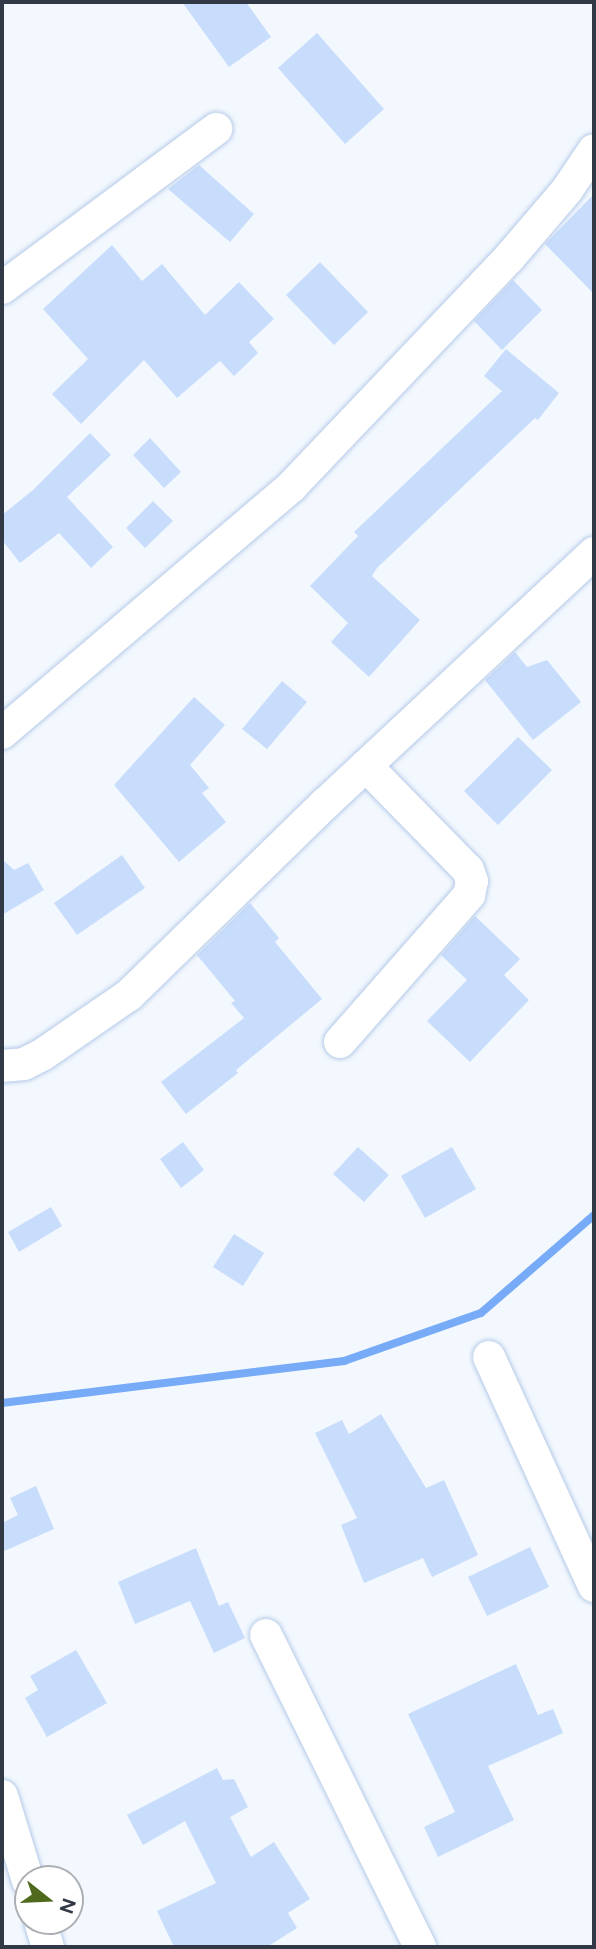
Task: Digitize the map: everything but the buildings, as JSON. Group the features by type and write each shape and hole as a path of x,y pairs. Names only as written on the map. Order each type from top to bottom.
{"street":[{"path":"2,289 216,129"},
{"path":"2,733 291,487 509,258 592,158"},
{"path":"2,1066 24,1064 42,1055 128,995 366,766 594,553"},
{"path":"340,1042 468,895 472,881 468,870 366,766"},
{"path":"489,1357 594,1586"},
{"path":"266,1635 420,1947"},
{"path":"2,1796 23,1865"}],"waterway":[{"path":"2,1403 344,1361 481,1313 594,1215"}]}
